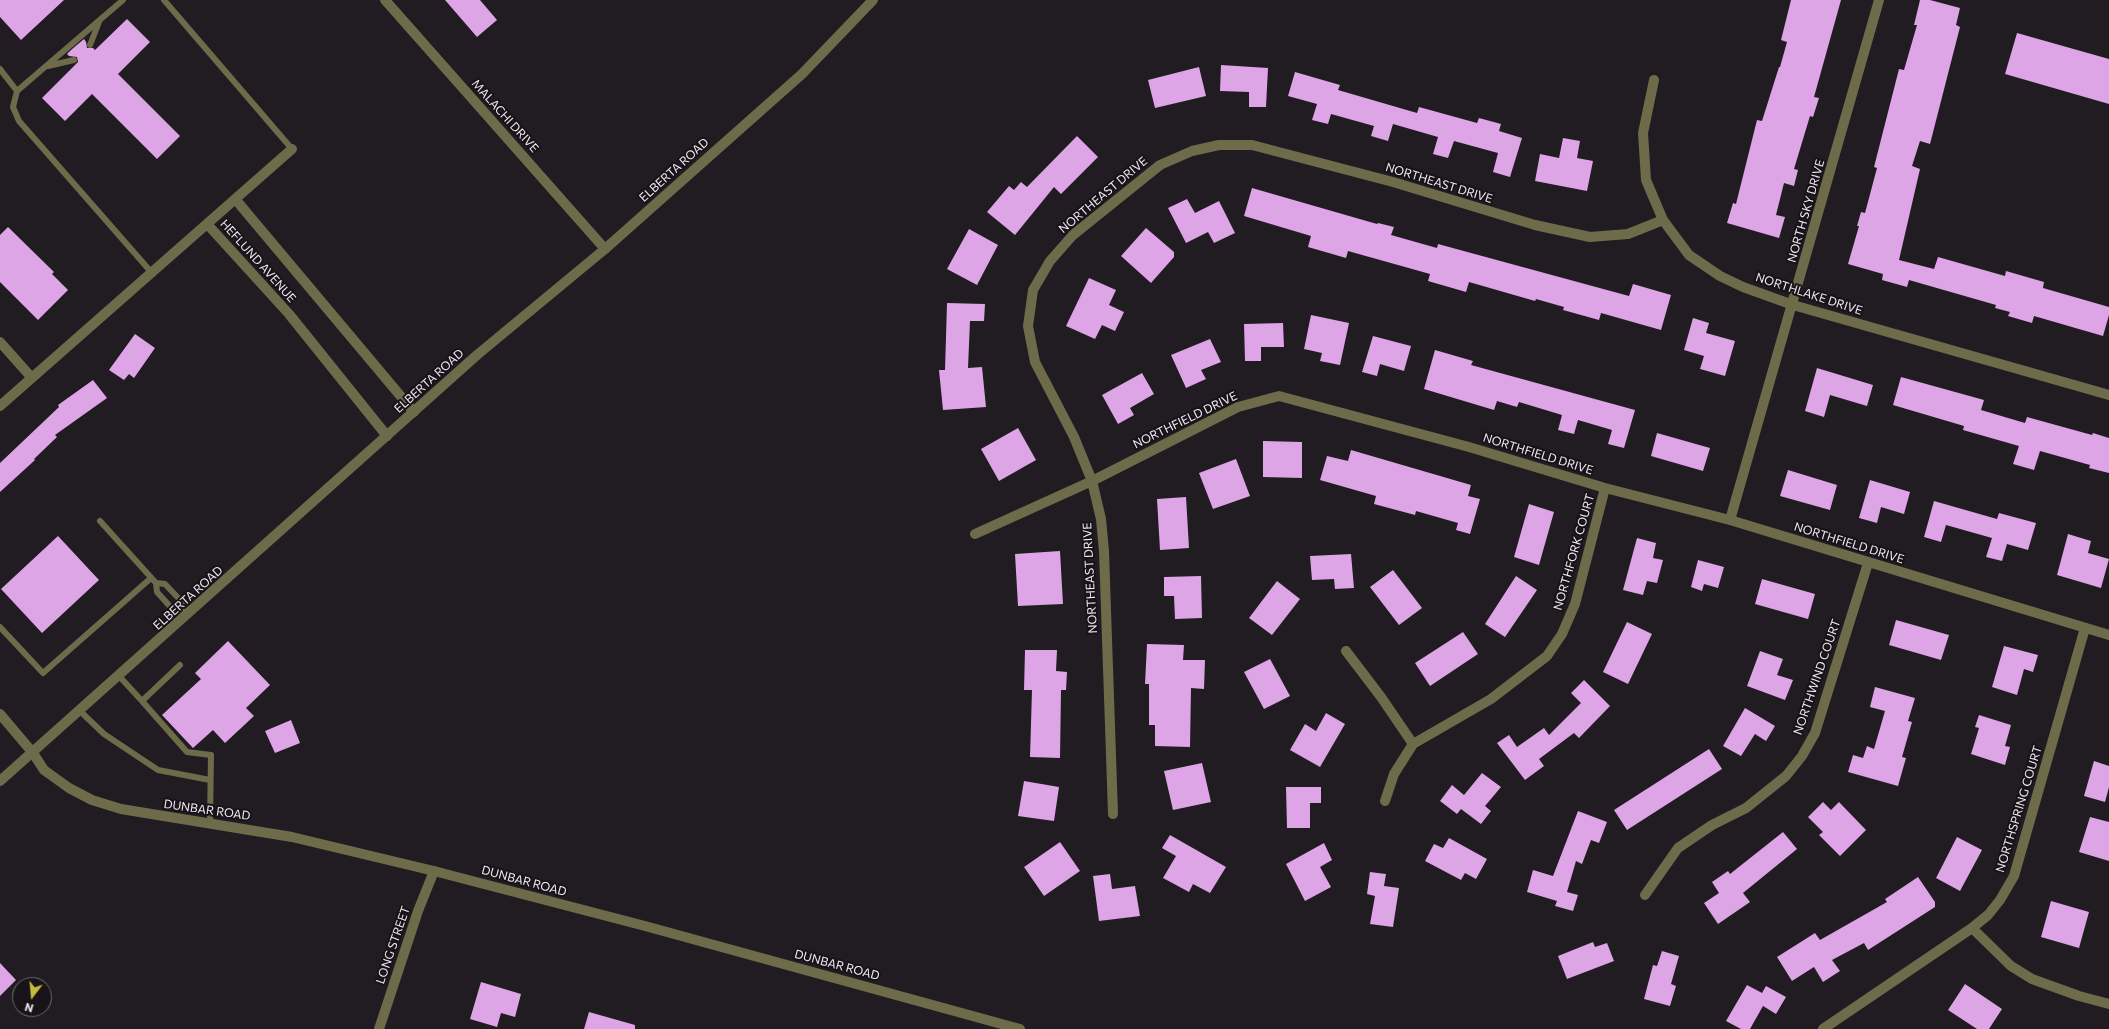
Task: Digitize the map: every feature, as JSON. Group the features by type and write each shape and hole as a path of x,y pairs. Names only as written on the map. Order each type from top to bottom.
{"street":[{"name":"MALACHI DRIVE","path":"385,0 605,249"},
{"name":"ELBERTA ROAD","path":"0,781 119,676 184,614 477,355 605,249 802,74 873,0"},
{"name":"NORTH SKY DRIVE","path":"1730,520 1793,305 1879,0"},
{"name":"NORTHLAKE DRIVE","path":"1654,80 1643,132 1646,180 1663,220 1689,255 1720,276 1743,287 1793,305 2109,395"},
{"name":"NORTHEAST DRIVE","path":"1113,814 1104,551 1101,519 1092,480 1074,437 1034,362 1028,326 1033,290 1050,261 1073,235 1160,165 1192,151 1219,145 1252,145 1393,182 1535,225 1590,238 1628,234 1663,220"},
{"path":"208,225 292,149"},
{"name":"HEFLUND AVENUE","path":"236,200 414,412"},
{"name":"HEFLUND AVENUE","path":"0,406 208,225 289,314 387,436"},
{"path":"0,342 32,378"},
{"name":"NORTHFIELD DRIVE","path":"975,534 1092,480 1238,407 1279,396 1469,447 1605,488 1730,520 2109,635"},
{"name":"NORTHFORK COURT","path":"1385,801 1394,774 1413,744 1491,699 1547,656 1562,634 1575,604 1605,488"},
{"name":"NORTHWIND COURT","path":"1645,895 1678,848 1712,825 1746,808 1786,776 1802,756 1814,733 1868,563"},
{"name":"NORTHSPRING COURT","path":"1824,1029 1972,928 1988,915 2000,900 2014,876 2085,628"},
{"path":"1346,651 1381,697 1413,744"},
{"name":"DUNBAR ROAD","path":"0,714 33,753 44,770 69,788 92,800 121,809 292,837 434,871 645,926 1020,1029"},
{"name":"LONG STREET","path":"378,1029 418,911 434,871"},
{"path":"1972,928 2011,966 2032,979 2079,996 2109,1004"}],"lane":[{"path":"123,0 18,91 13,107 19,121 152,273"},
{"path":"164,0 292,149"},
{"path":"90,45 99,21"},
{"path":"46,66 74,60"},
{"path":"0,69 18,91"},
{"path":"100,521 156,583 157,592 175,612 184,614 184,604 165,584 156,583"},
{"path":"0,627 43,673 151,578"},
{"path":"142,701 180,665"},
{"path":"119,676 187,752 211,755 210,823"},
{"path":"80,711 104,734 158,770 210,780"}],"building":[{"path":"0,0 64,0 21,40 0,17"},
{"path":"445,0 480,0 497,20 477,37"},
{"path":"1791,0 1841,0 1814,97 1819,98 1813,117 1810,116 1794,169 1798,170 1794,186 1784,183 1776,215 1785,217 1779,238 1727,223 1733,203 1736,204 1757,120 1762,121 1780,67 1787,42 1781,40"},
{"path":"1920,0 1930,0 1960,8 1956,25 1960,27 1930,144 1920,141 1912,166 1920,169 1899,260 1934,269 1938,257 2005,276 2006,271 2044,282 2043,288 2109,307 2109,315 2103,336 2034,316 2032,323 2008,316 2010,312 1995,308 1996,305 1909,280 1907,287 1882,280 1883,274 1848,264 1859,226 1857,226 1861,212 1865,213 1877,168 1874,167 1899,69 1904,70 1917,25 1914,25"},
{"path":"127,19 150,42 118,74 180,136 157,159 92,94 65,121 42,98 78,62 77,57 69,56 67,54 71,50 84,39 87,48 93,48 95,50"},
{"path":"2017,33 2109,59 2109,104 2005,74"},
{"path":"1221,65 1268,68 1266,107 1249,107 1249,92 1220,91"},
{"path":"1199,67 1206,96 1155,108 1148,80"},
{"path":"1295,72 1340,85 1338,90 1417,113 1419,107 1477,123 1479,118 1501,124 1499,131 1522,138 1510,177 1493,172 1498,153 1454,141 1448,158 1433,154 1438,137 1393,124 1388,141 1371,136 1374,126 1331,114 1328,124 1312,120 1317,104 1288,96"},
{"path":"1077,136 1098,157 1061,194 1054,187 1015,235 987,212 1009,186 1014,190 1021,182 1027,187"},
{"path":"1563,138 1580,141 1577,158 1593,161 1587,191 1535,181 1540,154 1559,158"},
{"path":"1252,188 1377,224 1394,227 1391,235 1437,248 1438,244 1629,296 1633,284 1671,295 1661,330 1601,313 1599,320 1563,310 1564,307 1536,299 1535,301 1469,282 1466,292 1428,281 1430,274 1348,251 1346,258 1308,247 1311,236 1244,216"},
{"path":"1187,199 1195,213 1219,201 1235,233 1214,243 1208,232 1186,243 1168,208"},
{"path":"8,227 54,272 52,274 68,290 38,320 0,282 0,235"},
{"path":"1146,228 1174,252 1174,257 1151,283 1121,256"},
{"path":"969,229 998,245 977,285 947,269"},
{"path":"1089,278 1116,290 1109,305 1124,312 1115,331 1102,325 1095,339 1066,326"},
{"path":"947,303 985,304 984,321 970,321 968,368 982,367 986,407 943,410 939,370 945,370"},
{"path":"1311,315 1349,323 1340,365 1320,361 1322,353 1304,349"},
{"path":"1693,318 1709,323 1706,333 1735,341 1725,376 1700,369 1704,356 1684,350"},
{"path":"1283,323 1284,347 1261,347 1261,361 1245,361 1244,324"},
{"path":"135,334 155,348 134,378 129,374 124,380 109,370"},
{"path":"1373,336 1411,346 1404,371 1380,364 1377,376 1362,372"},
{"path":"1210,339 1221,362 1201,370 1206,379 1186,388 1171,355"},
{"path":"1435,350 1473,361 1471,365 1635,410 1624,448 1608,444 1612,430 1578,420 1574,434 1558,430 1562,415 1519,402 1517,407 1497,401 1494,410 1424,389"},
{"path":"1817,368 1873,385 1867,406 1830,395 1824,417 1805,411"},
{"path":"1142,373 1154,394 1130,408 1134,415 1118,424 1102,395"},
{"path":"1901,377 1984,400 1981,410 2025,423 2027,417 2092,435 2093,433 2109,438 2109,473 2089,468 2090,465 2040,451 2034,470 2013,464 2019,446 1963,430 1964,426 1893,405"},
{"path":"93,380 107,398 55,435 57,437 34,459 35,460 0,492 0,463 59,407 58,405"},
{"path":"1018,428 1036,460 999,481 981,449"},
{"path":"1657,433 1710,448 1703,471 1651,456"},
{"path":"1263,441 1302,442 1302,478 1263,477"},
{"path":"1351,450 1471,485 1468,496 1480,499 1470,534 1456,530 1458,523 1416,511 1415,515 1374,504 1376,496 1320,480 1327,456 1348,461"},
{"path":"1236,459 1250,496 1213,509 1199,473"},
{"path":"1788,470 1837,485 1830,510 1780,496"},
{"path":"1870,480 1910,492 1904,514 1881,507 1877,523 1859,518"},
{"path":"1186,497 1189,548 1160,550 1157,499"},
{"path":"1934,501 1997,519 1999,513 2036,523 2028,550 2007,544 2002,561 1986,557 1992,538 1946,525 1941,542 1924,537"},
{"path":"1529,504 1554,512 1539,565 1514,557"},
{"path":"2068,534 2091,541 2088,553 2109,559 2101,588 2057,575"},
{"path":"58,536 99,580 42,633 1,589"},
{"path":"1637,538 1656,543 1653,558 1663,560 1657,583 1647,581 1643,595 1623,590"},
{"path":"1060,551 1063,604 1018,606 1015,554"},
{"path":"1351,554 1354,588 1335,589 1334,579 1312,580 1310,556"},
{"path":"1698,560 1724,567 1718,588 1704,584 1702,591 1691,587"},
{"path":"1393,570 1422,608 1399,625 1370,587"},
{"path":"1201,576 1202,618 1175,619 1174,596 1164,596 1164,577"},
{"path":"1516,576 1537,590 1505,637 1485,624"},
{"path":"1762,579 1815,594 1808,619 1755,604"},
{"path":"1277,581 1300,599 1272,635 1249,618"},
{"path":"1896,620 1949,635 1941,660 1889,645"},
{"path":"1627,622 1652,634 1628,684 1603,672"},
{"path":"1463,632 1478,654 1430,686 1415,663"},
{"path":"228,641 270,685 246,708 254,716 225,743 213,730 193,748 162,715 201,679 195,673"},
{"path":"1147,644 1184,645 1183,660 1205,660 1204,689 1191,688 1190,747 1155,746 1155,725 1149,725 1149,684 1145,684"},
{"path":"2004,646 2038,655 2033,672 2024,669 2017,695 1992,687"},
{"path":"1025,650 1057,650 1056,671 1067,672 1066,690 1061,690 1060,758 1030,757 1032,690 1024,690"},
{"path":"1760,651 1783,659 1777,675 1793,680 1785,700 1747,686"},
{"path":"1270,659 1290,696 1264,709 1244,672"},
{"path":"1584,680 1610,706 1579,738 1574,733 1539,759 1544,766 1525,780 1497,743 1509,735 1517,747 1544,728 1549,735 1581,703 1571,693"},
{"path":"1875,687 1915,698 1908,721 1912,722 1902,757 1906,758 1898,786 1848,772 1853,755 1863,758 1867,746 1874,749 1885,711 1870,707"},
{"path":"1745,708 1775,726 1766,741 1755,734 1741,756 1723,746"},
{"path":"1326,713 1345,724 1320,767 1290,750 1305,724 1316,731"},
{"path":"1979,715 2011,725 2005,746 2010,747 2005,765 1971,754 1979,728 1975,727"},
{"path":"291,720 300,743 275,753 265,731"},
{"path":"1709,749 1722,769 1627,830 1614,810"},
{"path":"2094,761 2109,766 2109,787 2105,802 2084,796"},
{"path":"1202,763 1211,802 1173,810 1164,771"},
{"path":"1482,773 1501,787 1485,806 1491,811 1481,824 1461,809 1457,814 1440,801 1452,785 1464,795"},
{"path":"1024,781 1059,787 1054,821 1018,816"},
{"path":"1286,787 1321,787 1321,803 1310,803 1310,828 1287,828"},
{"path":"1823,802 1831,810 1839,802 1866,830 1840,856 1819,835 1823,832 1808,817"},
{"path":"1578,811 1607,822 1599,843 1591,840 1582,864 1576,861 1567,892 1578,895 1573,911 1555,906 1557,901 1527,892 1533,870 1553,876"},
{"path":"2090,817 2109,822 2109,861 2079,852"},
{"path":"1783,832 1797,849 1743,893 1750,902 1718,924 1704,903 1719,893 1712,882 1728,871 1730,874"},
{"path":"1170,835 1226,867 1210,893 1193,884 1189,892 1163,878 1176,856 1162,848"},
{"path":"1957,837 1982,850 1960,891 1936,878"},
{"path":"1449,838 1487,859 1476,879 1465,873 1461,880 1425,861 1434,844 1443,848"},
{"path":"1060,842 1080,871 1044,896 1024,867"},
{"path":"1324,843 1332,860 1320,867 1331,887 1305,901 1286,864"},
{"path":"1370,872 1386,874 1384,886 1399,888 1393,927 1370,924 1375,896 1367,894"},
{"path":"1110,874 1112,889 1135,886 1140,916 1099,921 1093,876"},
{"path":"1918,877 1935,902 1935,907 1868,950 1864,943 1832,960 1840,971 1823,982 1814,967 1792,981 1777,957 1815,933 1820,940 1887,902 1885,899"},
{"path":"2051,901 2089,912 2079,948 2041,937"},
{"path":"1593,942 1595,947 1607,943 1614,961 1567,979 1558,956"},
{"path":"1662,951 1679,956 1671,984 1676,986 1670,1006 1644,999 1653,965 1657,966"},
{"path":"0,963 13,977 12,984 0,996"},
{"path":"481,982 521,994 515,1017 501,1013 497,1027 470,1019"},
{"path":"1965,984 2002,1009 1989,1029 1977,1029 1948,1010"},
{"path":"1747,985 1762,993 1766,986 1786,997 1776,1014 1763,1006 1750,1029 1741,1029 1726,1021"},
{"path":"589,1012 635,1025 635,1029 584,1029"}]}
